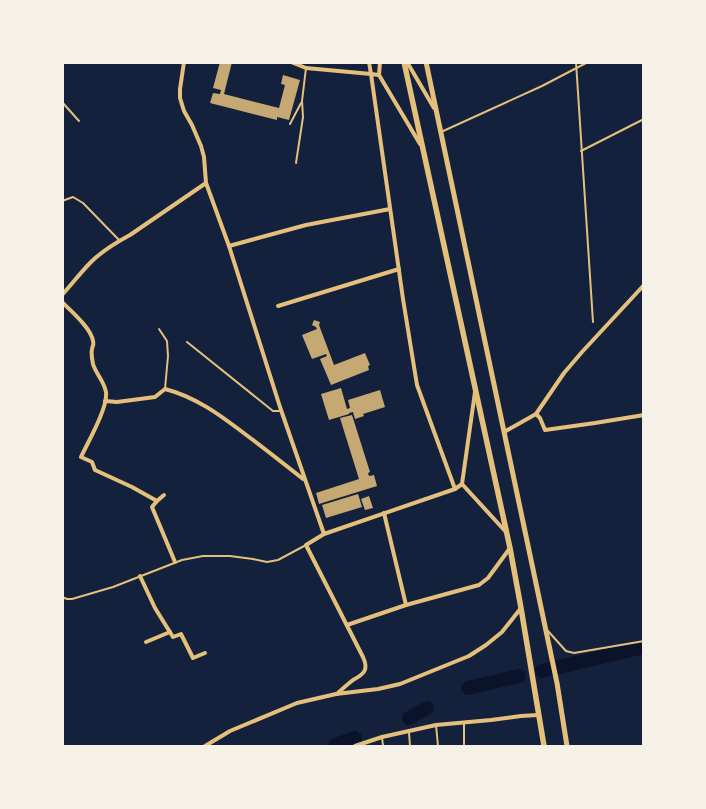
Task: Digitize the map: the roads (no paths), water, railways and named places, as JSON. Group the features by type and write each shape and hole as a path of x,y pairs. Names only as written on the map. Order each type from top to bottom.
{"main road":[{"path":"406,62 476,388 483,429 510,548 544,746"}],"street":[{"path":"184,62 180,98 184,111 201,146 206,183 229,246 281,411 324,534"},
{"path":"290,62 306,68 379,75"},
{"path":"369,62 417,385 455,489"},
{"path":"380,62 379,75 423,148"},
{"path":"406,62 436,112"},
{"path":"426,62 557,683 567,746"},
{"path":"62,294 91,262 206,183"},
{"path":"229,246 306,225 390,209"},
{"path":"278,306 399,270"},
{"path":"504,432 536,414 564,373 644,285"},
{"path":"62,302 86,328 93,339 92,357 106,391 105,401 95,428 81,457 92,462 95,470 132,487 156,501"},
{"path":"336,694 364,673 363,657 306,545 324,534 455,489 462,484 476,388"},
{"path":"105,401 117,402 155,397 165,389 185,395 216,413 279,459 305,481"},
{"path":"536,414 540,418 545,430 644,415"},
{"path":"462,484 506,533"},
{"path":"164,495 152,507 175,562"},
{"path":"384,513 406,605"},
{"path":"347,625 406,605 480,585 488,578 510,548"},
{"path":"140,576 155,608 173,637 181,634 193,658 205,653"},
{"path":"205,746 230,732 297,703 336,694 378,689 400,684 469,656 502,632 521,608"},
{"path":"146,642 170,632"},
{"path":"357,746 408,730 436,725 538,715"}],"lane":[{"path":"576,62 593,322"},
{"path":"441,132 542,86 588,62"},
{"path":"296,163 303,117 302,101 306,68"},
{"path":"290,124 302,101"},
{"path":"62,102 79,120"},
{"path":"581,150 644,119"},
{"path":"62,200 74,197 83,203 120,241"},
{"path":"159,329 167,340 168,356 165,389"},
{"path":"186,342 274,411 281,411"},
{"path":"62,597 67,599 79,597 113,587 182,560 204,556 230,556 267,562 278,560 306,545"},
{"path":"544,626 566,651 574,653 644,641"},
{"path":"464,723 464,746"},
{"path":"436,725 438,746"},
{"path":"408,730 410,746"},
{"path":"382,737 383,746"}],"waterway":[{"path":"542,671 644,647"},
{"path":"468,688 519,676"},
{"path":"409,718 427,708"},
{"path":"335,745 355,738"}]}
